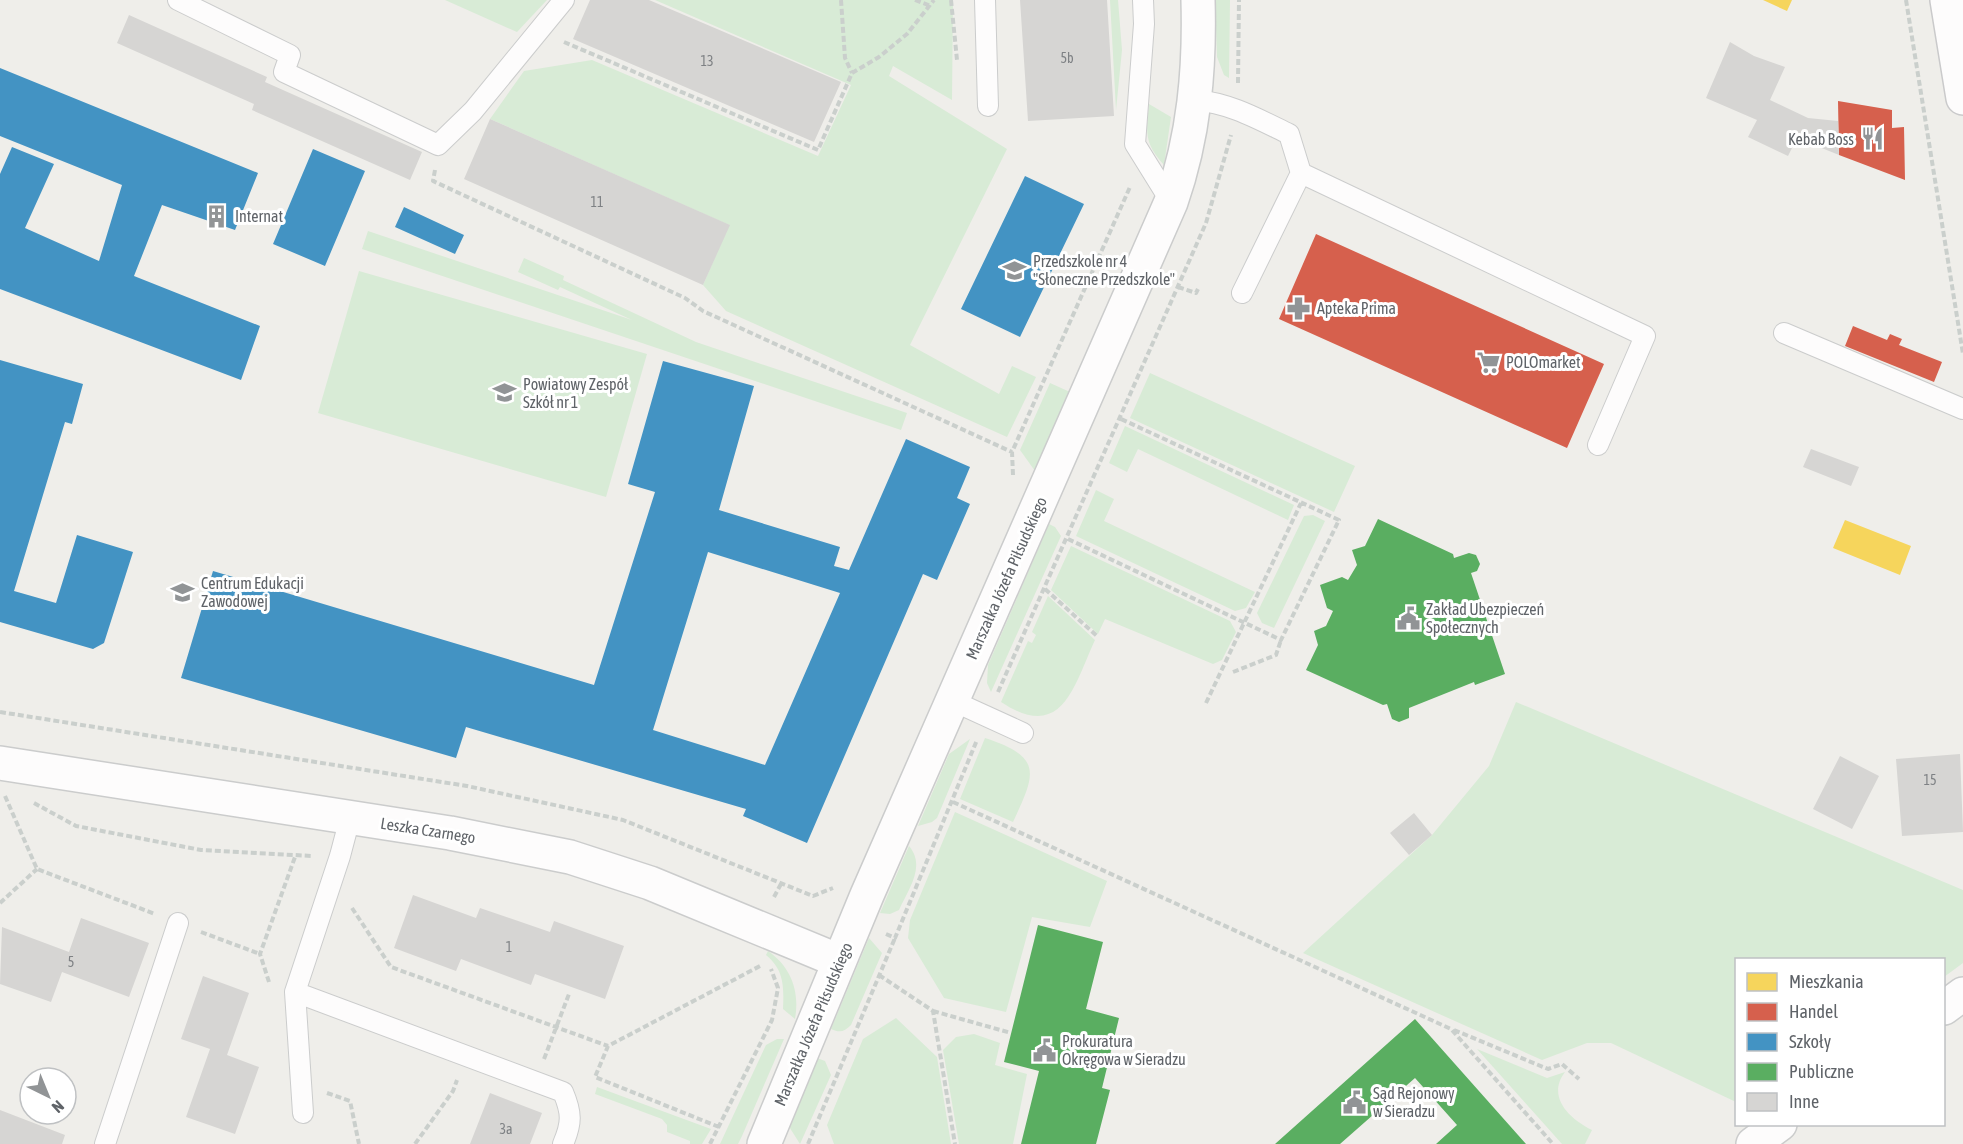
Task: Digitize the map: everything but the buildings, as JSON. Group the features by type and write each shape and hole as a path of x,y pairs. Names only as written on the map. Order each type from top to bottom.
{"street":[{"name":"Marszałka Józefa Piłsudskiego","path":"764,1144 855,923 1171,202 1183,167 1196,100 1199,49 1198,0"},
{"path":"1947,0 1963,98"},
{"name":"Leszka Czarnego","path":"0,763 450,832 570,856 650,884 839,961"},
{"path":"1945,1007 1963,994"},
{"path":"1753,1144 1779,1126"}],"lane":[{"path":"178,0 290,55 284,72 438,145 473,111 564,0"},
{"path":"985,0 988,106"},
{"path":"1143,0 1144,24 1135,144 1171,202"},
{"path":"1196,100 1214,101 1238,109 1289,134 1301,173 1242,293"},
{"path":"1301,173 1645,336 1598,445"},
{"path":"1784,333 1963,409"},
{"path":"953,701 1023,733"},
{"path":"303,1113 295,992 340,856 350,818"},
{"path":"105,1144 178,923"},
{"path":"295,992 563,1092 570,1109 571,1125 563,1144"}],"path":[{"path":"841,0 845,58 852,73"},
{"path":"915,0 931,6"},
{"path":"538,31 818,150 852,73 879,57 907,34 934,0"},
{"path":"951,0 952,16"},
{"path":"1906,0 1963,354"},
{"path":"438,145 433,181 685,298 703,311 1012,452 1135,176"},
{"path":"1178,287 1196,293 1197,289"},
{"path":"1121,419 1339,520 1281,640 1276,655 1233,672"},
{"path":"1206,703 1301,503"},
{"path":"1068,539 1281,640"},
{"path":"1045,589 1097,636"},
{"path":"0,712 456,784 623,820 782,882"},
{"path":"808,1144 987,717"},
{"path":"0,785 37,869 260,954"},
{"path":"31,802 76,826 201,850 295,856 340,856"},
{"path":"953,802 1451,1029 1548,1069 1562,1064 1579,1079"},
{"path":"0,903 37,869"},
{"path":"345,898 392,967 608,1046"},
{"path":"855,923 895,938"},
{"path":"710,1144 772,1020 777,1005 776,976 767,963 757,957"},
{"path":"719,1127 596,1077 608,1046 767,963"},
{"path":"879,975 933,1011 1011,1033"},
{"path":"536,1082 569,994"},
{"path":"933,1011 955,1144"},
{"path":"1451,1029 1553,1144"},
{"path":"415,1144 453,1091 466,1055"},
{"path":"350,1101 358,1144"}],"green space":[{"path":"445,0 547,0 517,32"},
{"path":"655,0 953,0 952,100 893,66 889,76 1007,149 910,345 999,394 1012,366 1036,377 1007,437 726,311 703,285 729,225 490,119 524,71 592,60 818,156 851,85"},
{"path":"1110,0 1118,0 1122,50 1116,110"},
{"path":"1215,0 1230,0 1229,78 1224,75 1217,57"},
{"path":"1149,104 1171,117 1164,165 1153,150 1148,137"},
{"path":"368,231 632,320 560,287 558,290 518,272 524,258 564,276 563,280 696,342 907,413 901,430 362,249"},
{"path":"359,271 647,354 606,497 318,413"},
{"path":"1150,373 1355,466 1334,512 1130,418"},
{"path":"1050,383 1070,392 1035,471 1020,450"},
{"path":"1125,426 1294,505 1288,520 1138,449 1127,472 1109,463"},
{"path":"1096,490 1114,499 1104,521 1255,592 1246,608 1235,611 1076,536"},
{"path":"1313,515 1325,521 1274,628 1262,623 1257,613 1304,516"},
{"path":"1049,524 1055,527 1061,536 991,692 987,683 988,665"},
{"path":"1071,546 1230,621 1236,632 1222,660 1213,664 1105,619 1098,634 1051,590"},
{"path":"1048,596 1095,640 1072,690 1063,703 1052,712 1039,716 1022,713 1001,702 1028,641 1032,643 1036,635 1032,632"},
{"path":"1516,702 1963,890 1963,963 1945,976 1945,958 1735,958 1735,1102 1611,1043 1587,1043 1542,1060 1303,953 1432,835 1489,766"},
{"path":"985,738 1017,752 1025,760 1029,769 1030,779 1013,822 960,799"},
{"path":"970,739 937,818 918,826 949,754"},
{"path":"955,812 1107,881 1090,927 1032,917 1006,1012 944,998 908,938 910,920"},
{"path":"909,846 916,861 911,885 899,910 890,914 880,913"},
{"path":"869,938 882,953 851,1025 842,1031 831,1029"},
{"path":"768,951 783,964 792,980 796,999 795,1019 783,1009 782,979 766,955"},
{"path":"896,1018 937,1057 951,1144 834,1144 827,1125 863,1039"},
{"path":"974,1034 1000,1043 995,1065 1027,1074 1013,1144 959,1144 943,1050 956,1037"},
{"path":"777,1039 784,1039 738,1144 720,1144 766,1045"},
{"path":"1477,1049 1547,1078 1565,1072 1560,1081 1559,1098 1576,1120 1592,1130 1585,1144 1562,1144"},
{"path":"817,1058 825,1061 831,1075 800,1144 788,1125"},
{"path":"597,1087 711,1129 702,1144 690,1144 690,1141 667,1132 667,1125 662,1119 595,1094"}],"place":[{"name":"Kebab Boss","path":"1872,139"},
{"name":"Internat","path":"217,216"},
{"name":"Przedszkole nr 4 \"Słoneczne Przedszkole\"","path":"1015,270"},
{"name":"Apteka Prima","path":"1299,308"},
{"name":"POLOmarket","path":"1488,362"},
{"name":"Powiatowy Zespół Szkół nr 1","path":"505,393"},
{"name":"Centrum Edukacji Zawodowej","path":"183,592"},
{"name":"Zakład Ubezpieczeń Społecznych","path":"1408,618"},
{"name":"Prokuratura Okręgowa w Sieradzu","path":"1044,1050"},
{"name":"Sąd Rejonowy w Sieradzu","path":"1355,1102"}]}
